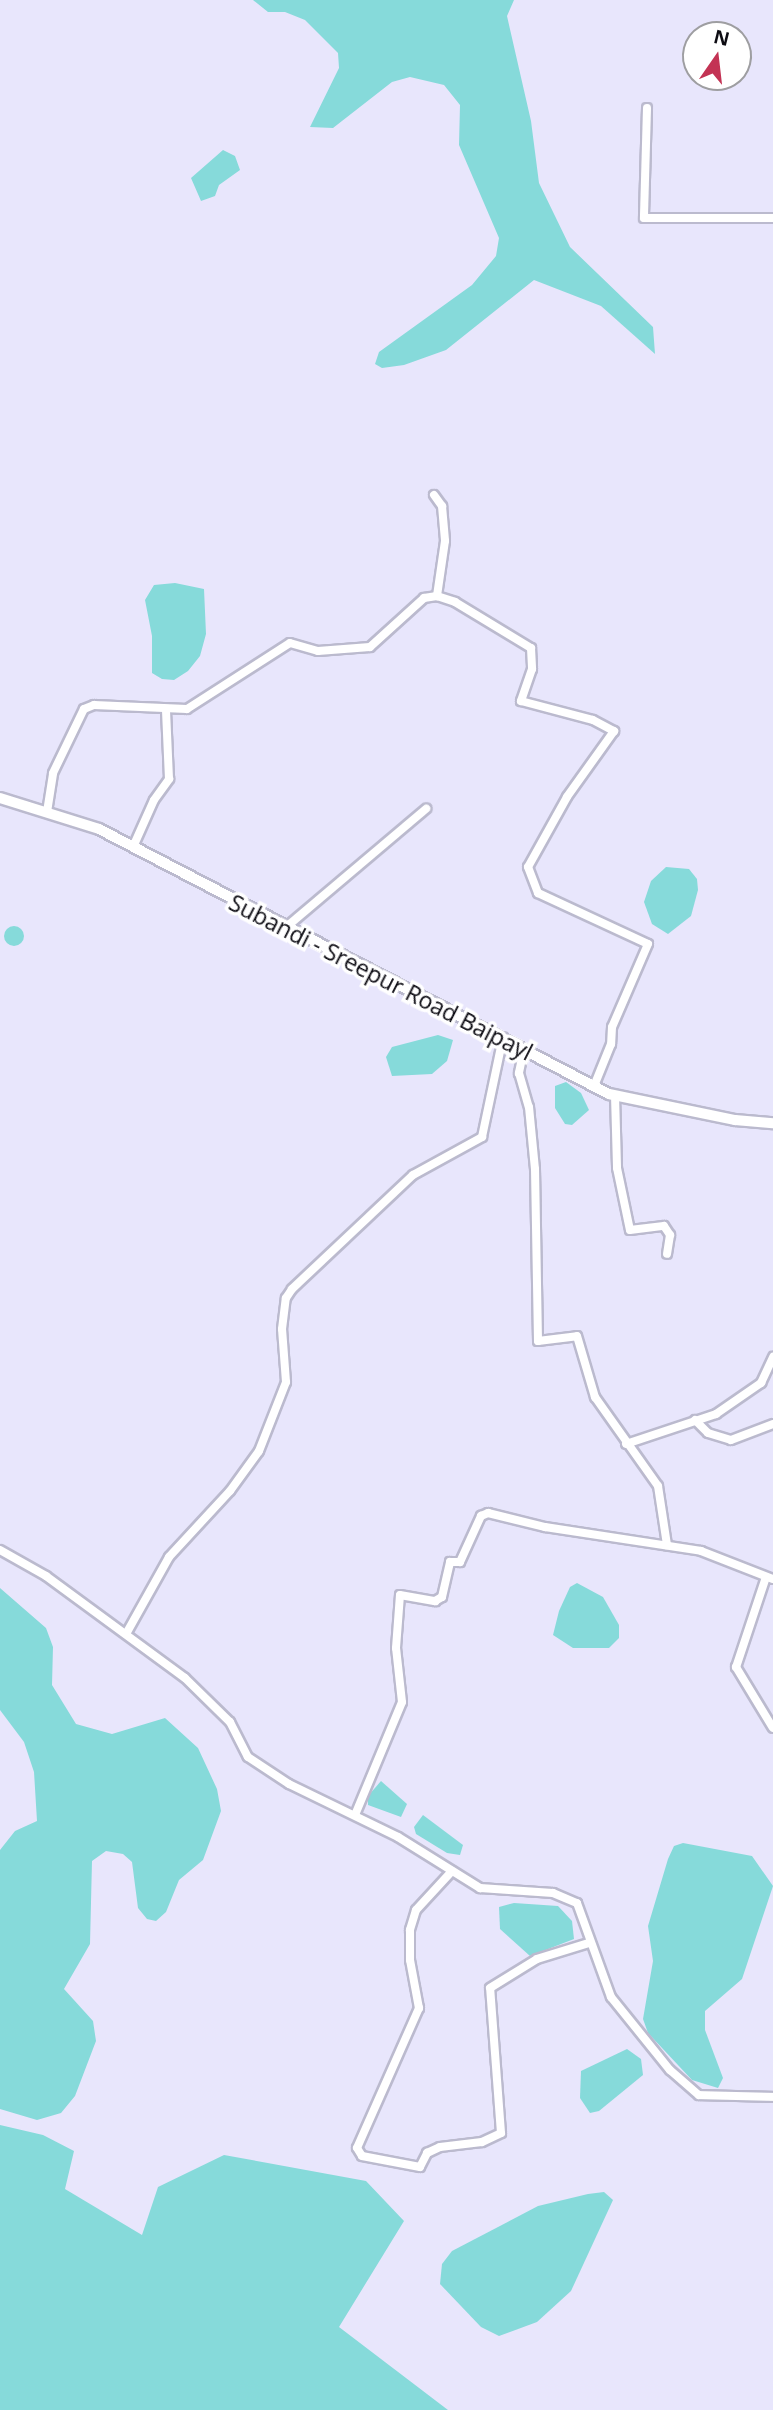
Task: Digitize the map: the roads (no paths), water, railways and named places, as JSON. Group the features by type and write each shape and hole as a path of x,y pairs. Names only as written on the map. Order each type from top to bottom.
{"street":[{"path":"647,108 644,218 773,218"},
{"path":"434,495 442,506 445,541 437,596"},
{"path":"47,812 52,773 84,709 94,705 187,709 290,643 318,651 370,647 424,598 437,596 487,619 531,648 532,669 521,701 593,720 614,730 567,797 528,867 538,893 648,944 612,1027 611,1044 594,1086"},
{"path":"133,847 154,800 170,779 166,709"},
{"name":"Subandi - Sreepur Road Baipayl","path":"0,798 47,812 133,847 285,928 615,1095 735,1121 773,1123"},
{"path":"285,928 426,809"},
{"path":"126,1634 164,1564 259,1451 283,1392 288,1368 282,1329 286,1298 292,1289 413,1175 482,1137 503,1037"},
{"path":"524,1049 519,1073 529,1107 536,1169 538,1341 577,1336 595,1397 658,1486 667,1545"},
{"path":"615,1095 617,1168 630,1230 664,1226 670,1235 667,1254"},
{"path":"626,1444 716,1414 751,1391 773,1357"},
{"path":"695,1420 708,1433 731,1440 773,1424"},
{"path":"355,1815 402,1702 396,1648 400,1595 435,1601 442,1597 450,1562 460,1562 481,1516 488,1513 545,1528 701,1551 770,1578 736,1667 773,1728"},
{"path":"0,1550 46,1576 185,1678 230,1722 248,1758 355,1815 480,1888 552,1893 577,1903 589,1943 611,1997 670,2070 699,2095 773,2097"},
{"path":"452,1871 416,1909 410,1930 410,1960 419,2008 357,2148 362,2156 420,2167 427,2153 440,2147 482,2142 501,2133 490,1988 537,1959 589,1943"}]}
